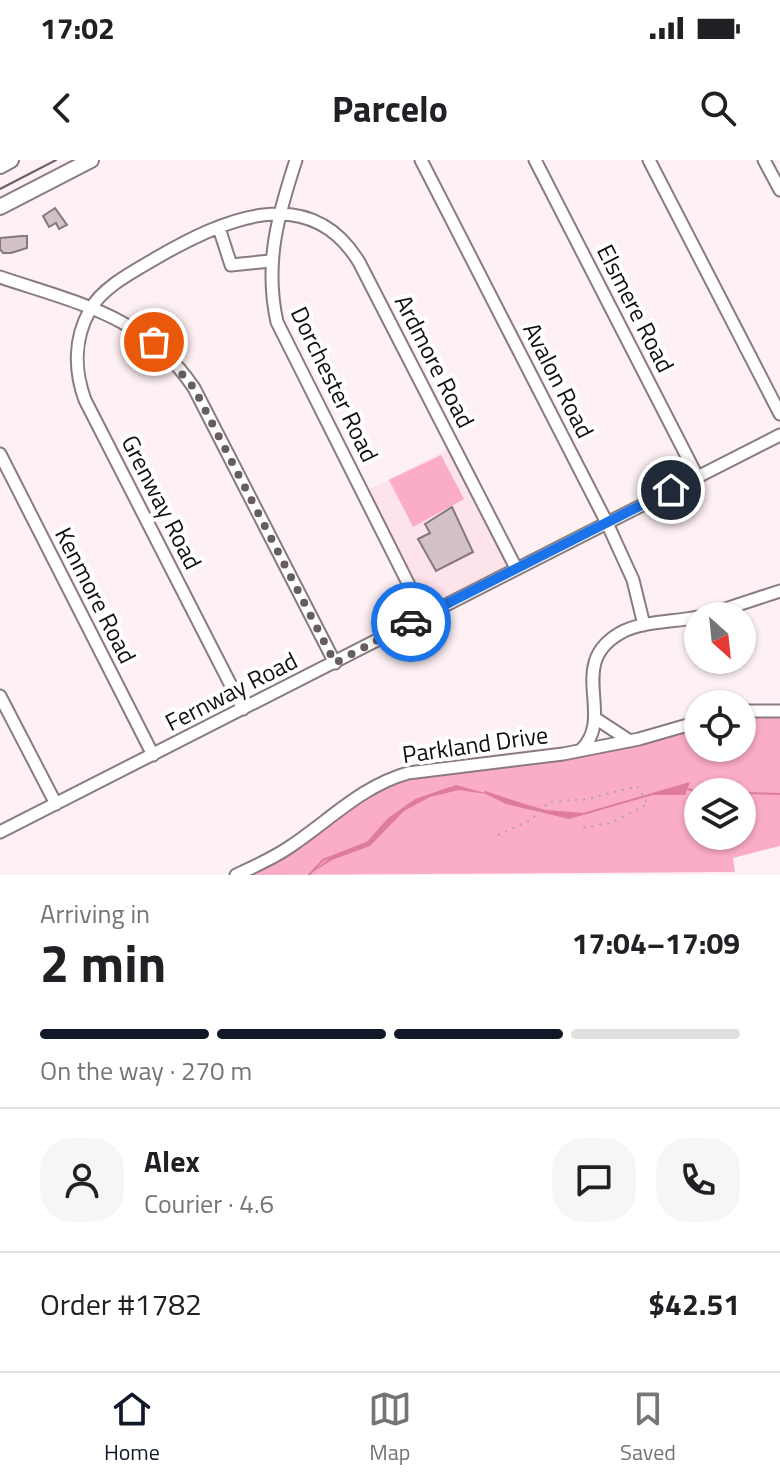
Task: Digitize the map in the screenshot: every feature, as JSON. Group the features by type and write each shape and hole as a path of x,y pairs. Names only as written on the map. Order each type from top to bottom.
{"main road":[{"path":"0,166 11,160"},
{"path":"0,207 91,160"}],"street":[{"name":"Dorchester Road","path":"296,160 279,213 270,261 273,304 283,339 424,615"},
{"name":"Avalon Road","path":"421,160 607,523 633,580 644,625"},
{"name":"Elsmere Road","path":"535,160 697,476"},
{"path":"649,160 780,414"},
{"path":"764,160 780,190"},
{"path":"91,308 114,286 147,264 219,228 258,215 279,213"},
{"name":"Ardmore Road","path":"279,213 316,222 352,251 516,568"},
{"path":"219,228 231,265 270,261"},
{"path":"0,277 91,308 142,333 186,377 335,663"},
{"name":"Grenway Road","path":"91,308 78,346 80,387 243,709"},
{"name":"Fernway Road","path":"0,832 780,435"},
{"name":"Kenmore Road","path":"0,454 153,755"},
{"path":"747,602 780,591"},
{"path":"581,750 594,735 598,720 591,688 597,657 612,639 644,625 684,619"},
{"path":"0,696 56,804"},
{"path":"756,711 780,711"},
{"path":"598,720 630,741"},
{"name":"Parkland Drive","path":"236,875 273,858 362,792 387,779 408,773 581,750 684,726"}],"path":[{"path":"498,835 534,817 542,806 606,796 637,786 648,804 610,823 581,828"}],"shaded area":[{"path":"450,448 509,566 428,608 366,491"},
{"path":"441,455 464,499 413,527 389,480"},
{"path":"756,716 780,716 780,846 733,858 735,872 246,875 390,782 560,760 684,730 684,762 756,762"},
{"path":"684,784 684,795 653,795 569,819 506,804 486,794 459,790 430,797 404,811 370,846 332,860 308,875 331,857 365,844 388,818 415,799 456,785 546,810 583,813"}],"building":[{"path":"55,208 67,225 59,229 56,223 49,227 43,216"},
{"path":"27,236 27,248 11,253 3,253 0,249 0,238"},
{"path":"452,507 473,552 436,571 418,539 430,533 425,524"}],"waterway":[{"path":"485,792 524,805"},
{"path":"756,793 780,794"},
{"path":"309,875 323,860 369,842"}],"tram line":[{"path":"0,189 56,160"}],"way so far":[{"path":"154,342 194,388 335,663 411,622"}],"route":[{"path":"411,622 671,490"}]}
